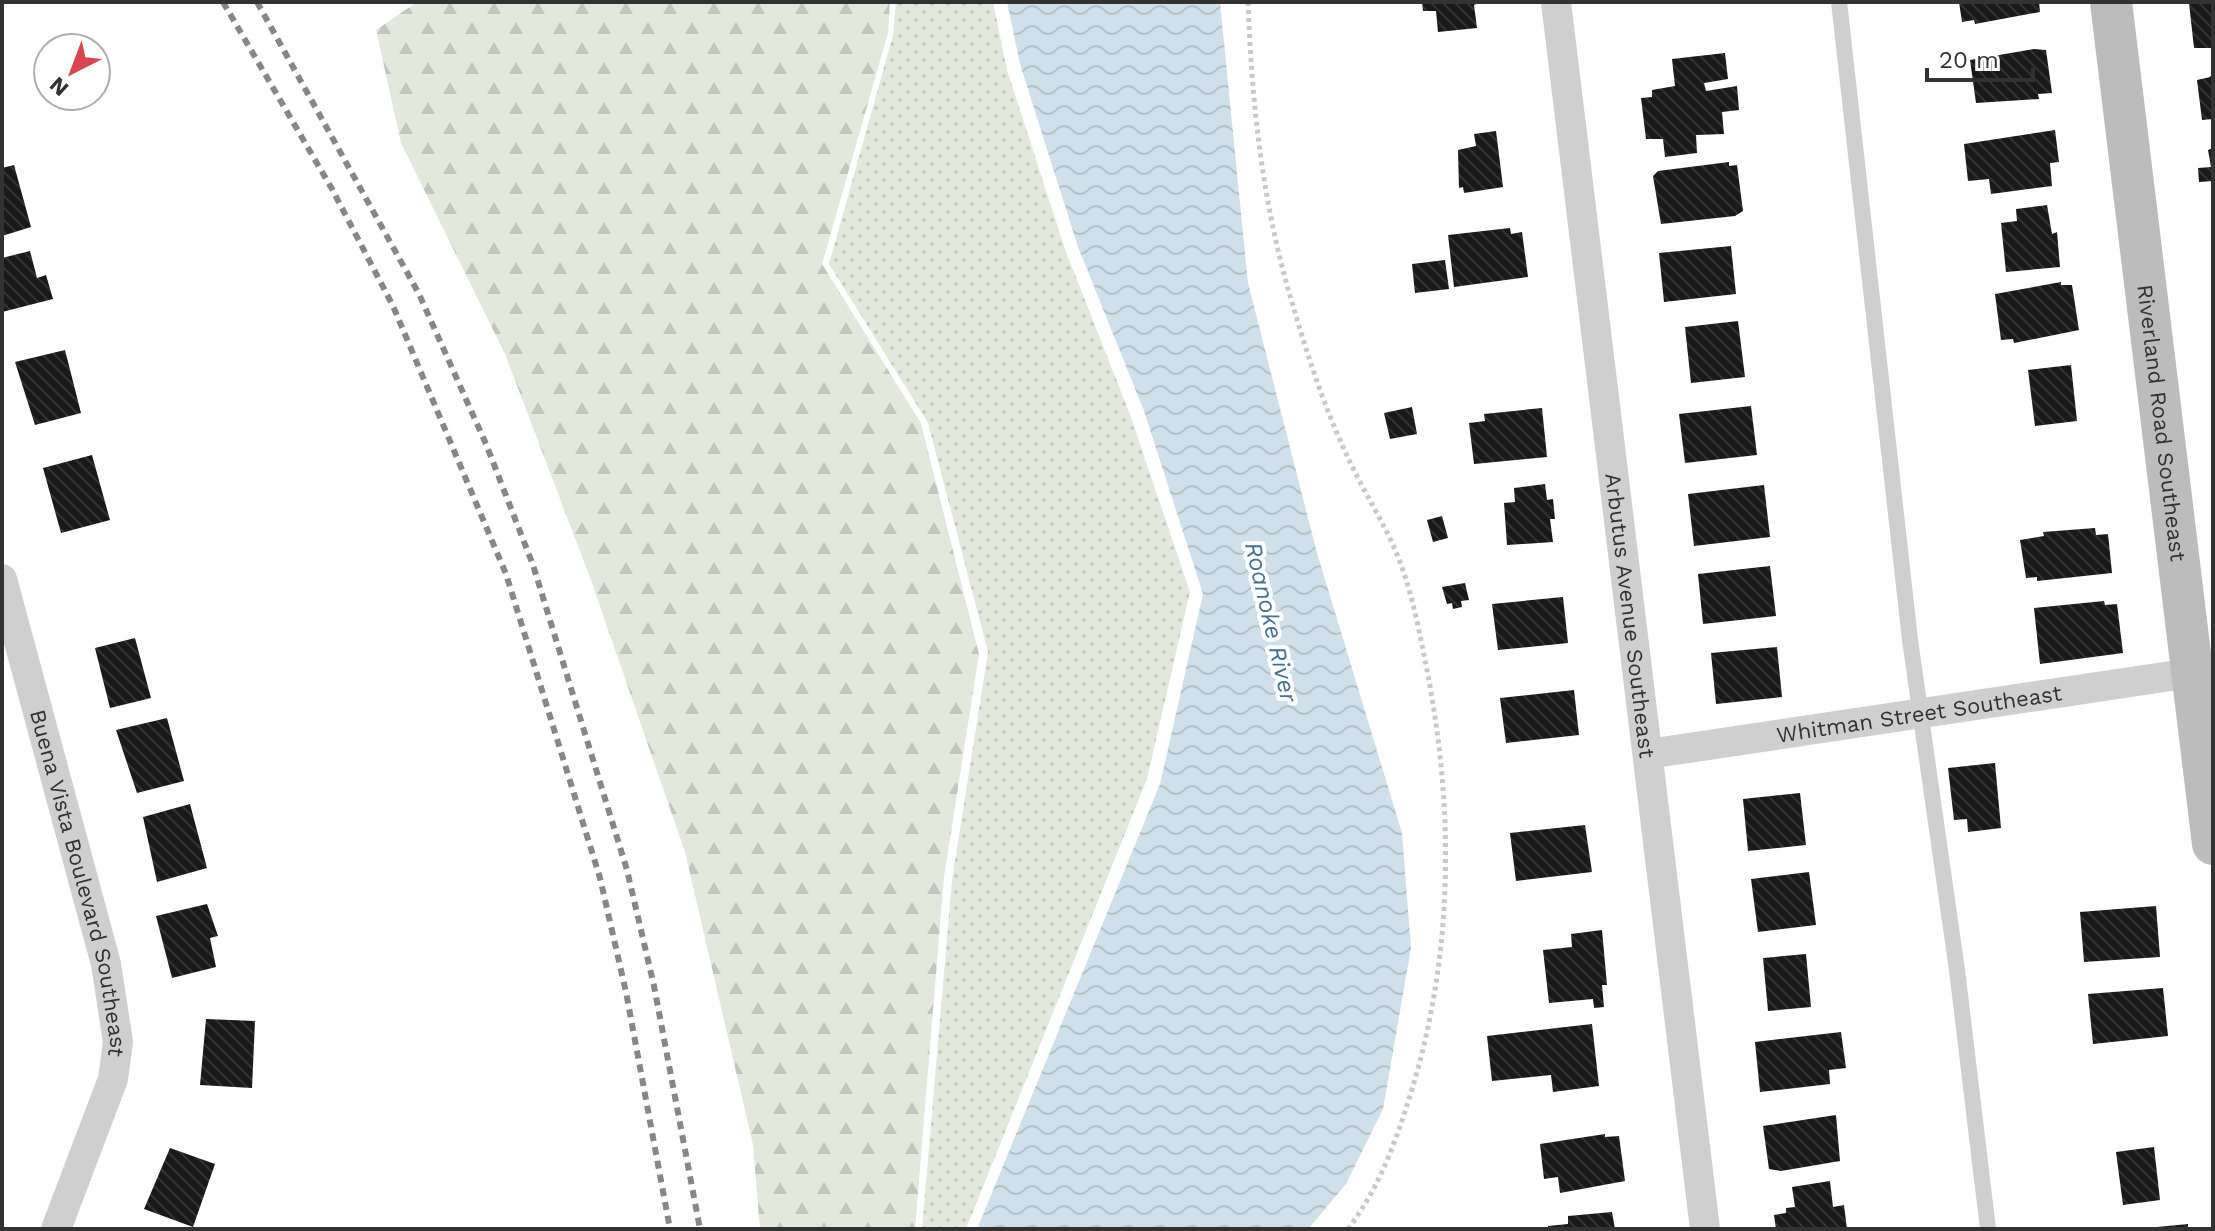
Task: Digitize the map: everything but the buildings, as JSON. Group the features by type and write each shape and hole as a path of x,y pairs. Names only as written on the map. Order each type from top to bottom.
{"main road":[{"name":"Riverland Road Southeast","path":"2111,2 2213,844"}],"street":[{"name":"Arbutus Avenue Southeast","path":"1556,2 1705,1229"},
{"name":"Buena Vista Boulevard Southeast","path":"2,579 106,964 117,1028 113,1079 56,1229"},
{"name":"Whitman Street Southeast","path":"1648,754 1920,716 2191,673"}],"lane":[{"path":"1839,2 1920,716 1957,970 1988,1229"}],"path":[{"path":"1248,2 1251,98 1262,182 1290,297 1314,373 1349,459 1399,558 1415,611 1442,768 1447,902 1440,965 1423,1051 1396,1139 1377,1183 1348,1229"}],"green space":[{"path":"417,2 890,2 888,33 822,264 921,423 979,654 944,877 915,1229 760,1229 753,1145 685,852 592,583 505,354 401,143 376,30"},
{"path":"896,2 993,2 1007,70 1066,252 1131,417 1190,592 1147,779 966,1229 922,1229 952,880 988,652 928,423 829,264 893,35"}],"water":[{"name":"Roanoke River","path":"1007,2 1220,2 1248,283 1317,553 1402,833 1411,948 1383,1109 1346,1184 1308,1229 977,1229 1160,784 1203,594 1144,411 1078,247 1020,64"}],"railway":[{"path":"223,2 332,189 393,306 506,574 600,878 626,992 670,1229"},
{"path":"257,2 419,294 486,444 533,565 627,870 654,986 700,1229"}]}
